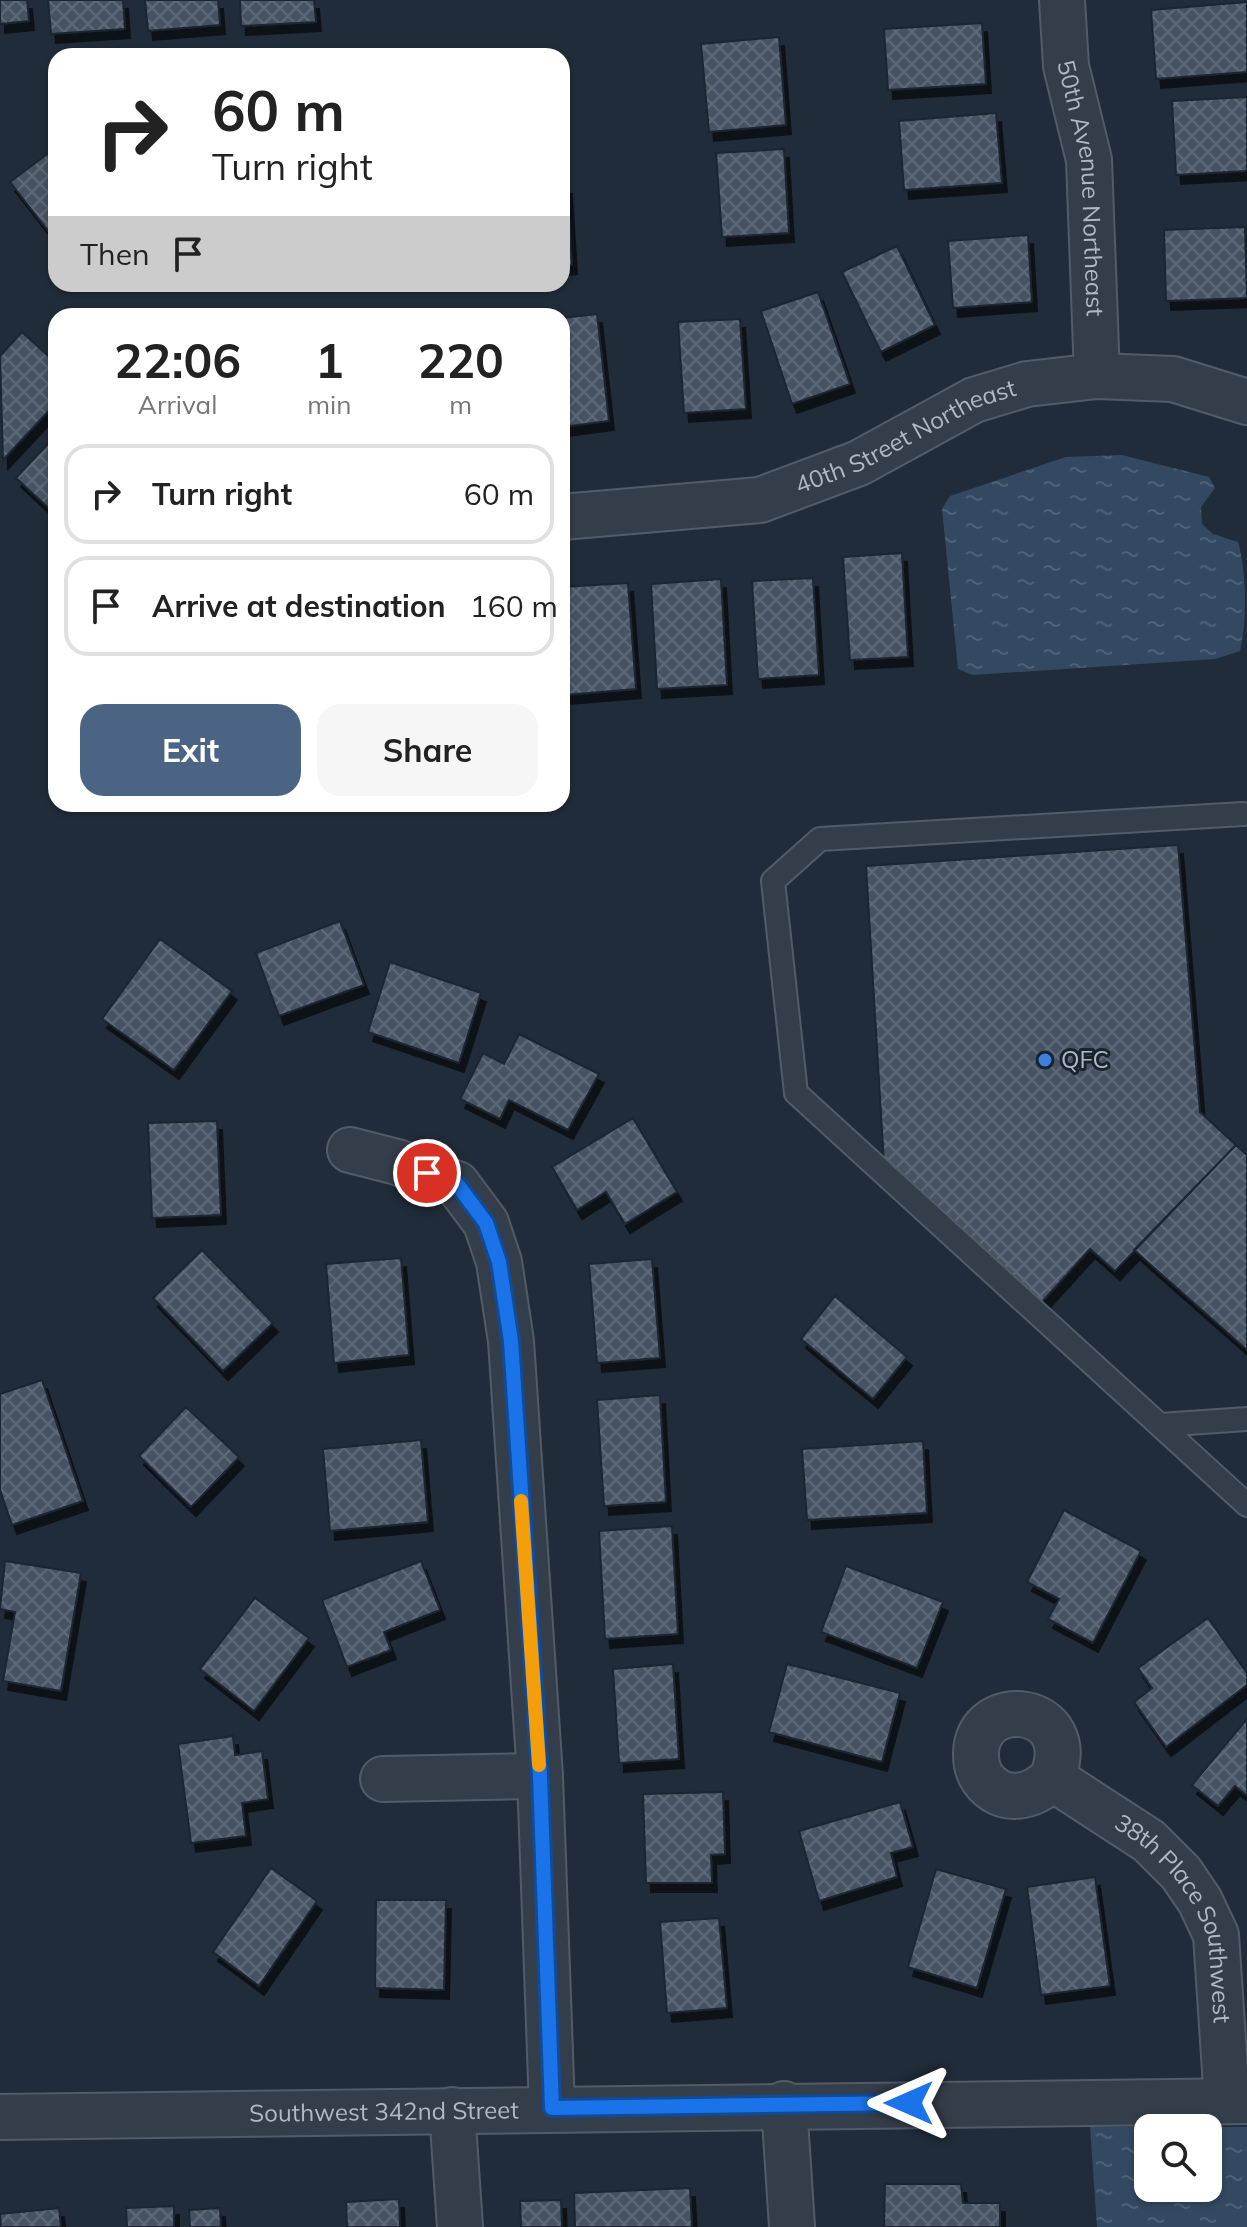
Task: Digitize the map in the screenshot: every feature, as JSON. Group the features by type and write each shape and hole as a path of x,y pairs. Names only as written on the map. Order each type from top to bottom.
{"street":[{"name":"50th Avenue Northeast","path":"1062,0 1066,66 1089,160 1097,376"},
{"name":"40th Street Northeast","path":"570,516 760,500 859,463 974,400 1027,384 1097,376 1173,379 1247,402"},
{"path":"350,1150 397,1162 457,1184 486,1223 499,1262 511,1341 540,1776 552,2108"},
{"path":"383,1779 540,1776"},
{"name":"38th Place Southwest","path":"1052,1778 1149,1841 1181,1873 1200,1901 1216,1935 1237,2101"},
{"name":"Southwest 342nd Street","path":"0,2117 784,2104 1237,2101"},
{"path":"784,2104 792,2227"},
{"path":"452,2110 460,2227"}],"lane":[{"path":"1243,814 820,839 773,881 796,1093 1247,1505"},
{"path":"1160,1425 1247,1419"}],"water":[{"path":"1122,455 1209,477 1215,488 1201,507 1202,524 1213,534 1238,542 1241,554 1245,597 1240,651 1215,659 973,675 958,669 942,509 950,496 1066,457"},
{"path":"1090,2127 1134,2127 1134,2202 1222,2202 1222,2127 1247,2127 1247,2227 1097,2227"}],"building":[{"path":"0,0 27,0 29,21 0,24"},
{"path":"48,0 123,0 125,29 51,34"},
{"path":"145,0 218,0 220,25 148,31"},
{"path":"240,0 314,0 316,22 241,26"},
{"path":"1247,2 1247,72 1156,79 1151,10"},
{"path":"982,23 986,84 888,90 884,29"},
{"path":"779,37 786,125 709,132 701,44"},
{"path":"1247,97 1247,171 1176,175 1172,101"},
{"path":"996,113 1002,183 904,190 899,121"},
{"path":"784,149 789,233 722,237 716,153"},
{"path":"48,154 48,231 10,182"},
{"path":"1245,227 1247,298 1166,301 1164,230"},
{"path":"1028,235 1032,302 953,308 948,241"},
{"path":"897,246 935,325 881,352 842,272"},
{"path":"818,292 850,384 792,404 761,311"},
{"path":"597,314 609,421 570,426 570,317"},
{"path":"740,319 746,409 684,413 678,322"},
{"path":"22,332 48,356 48,412 3,460 0,356"},
{"path":"48,444 48,508 16,478"},
{"path":"902,553 908,657 850,660 843,557"},
{"path":"813,578 819,675 758,679 752,581"},
{"path":"721,579 727,685 657,689 651,584"},
{"path":"628,583 636,689 570,695 570,587"},
{"path":"1178,845 1200,1112 1236,1145 1115,1271 1090,1249 1041,1303 884,1164 866,866"},
{"path":"340,921 364,985 279,1016 256,953"},
{"path":"160,939 232,991 174,1070 102,1019"},
{"path":"390,962 481,993 459,1063 368,1032"},
{"path":"519,1034 599,1074 568,1130 509,1100 500,1119 460,1099 483,1053 504,1064"},
{"path":"633,1118 677,1192 625,1224 606,1192 577,1210 552,1167"},
{"path":"217,1121 221,1215 152,1218 148,1123"},
{"path":"1236,1145 1247,1155 1247,1350 1134,1250"},
{"path":"202,1250 273,1323 223,1371 153,1298"},
{"path":"401,1258 409,1355 334,1363 326,1264"},
{"path":"652,1259 660,1358 597,1363 589,1264"},
{"path":"835,1296 907,1357 873,1399 801,1339"},
{"path":"42,1380 83,1501 12,1525 0,1490 0,1394"},
{"path":"660,1395 666,1502 604,1506 597,1400"},
{"path":"186,1407 239,1457 191,1507 139,1456"},
{"path":"421,1440 428,1522 330,1531 323,1449"},
{"path":"923,1441 927,1513 807,1520 802,1449"},
{"path":"1064,1510 1141,1551 1093,1643 1048,1619 1059,1599 1027,1582"},
{"path":"672,1526 678,1634 605,1639 599,1531"},
{"path":"5,1561 81,1573 61,1691 3,1681 15,1612 0,1609"},
{"path":"421,1561 440,1610 384,1632 391,1650 347,1667 322,1600"},
{"path":"846,1566 943,1602 917,1668 821,1632"},
{"path":"255,1598 309,1638 254,1711 200,1669"},
{"path":"1208,1618 1247,1673 1247,1685 1166,1747 1134,1702 1152,1688 1138,1668"},
{"path":"673,1664 679,1759 619,1763 613,1669"},
{"path":"787,1664 900,1693 882,1762 769,1732"},
{"path":"1247,1719 1247,1796 1235,1786 1218,1806 1192,1785"},
{"path":"233,1736 235,1755 262,1751 268,1799 242,1803 246,1836 191,1843 178,1744"},
{"path":"723,1792 725,1854 711,1855 712,1883 646,1883 643,1794"},
{"path":"900,1802 913,1847 891,1853 897,1877 819,1901 799,1831"},
{"path":"271,1868 317,1901 259,1986 213,1952"},
{"path":"936,1869 1006,1889 977,1988 908,1967"},
{"path":"1095,1877 1110,1986 1041,1995 1027,1887"},
{"path":"376,1900 446,1900 444,1990 375,1988"},
{"path":"719,1918 727,2008 667,2013 660,1922"},
{"path":"885,2184 961,2184 963,2203 1000,2203 1000,2227 884,2227"},
{"path":"690,2188 692,2227 575,2227 574,2193"},
{"path":"399,2199 400,2227 347,2227 346,2202"},
{"path":"561,2200 562,2227 521,2227 520,2201"},
{"path":"174,2206 174,2227 127,2227 126,2208"},
{"path":"59,2208 61,2227 1,2227 0,2214"},
{"path":"220,2208 221,2227 190,2227 189,2210"}],"slow traffic":[{"path":"521,1501 539,1765"}],"place":[{"name":"QFC","path":"1045,1060"}],"route":[{"path":"427,1173 457,1184 486,1223 499,1262 511,1341 540,1776 552,2108 909,2103"}]}
